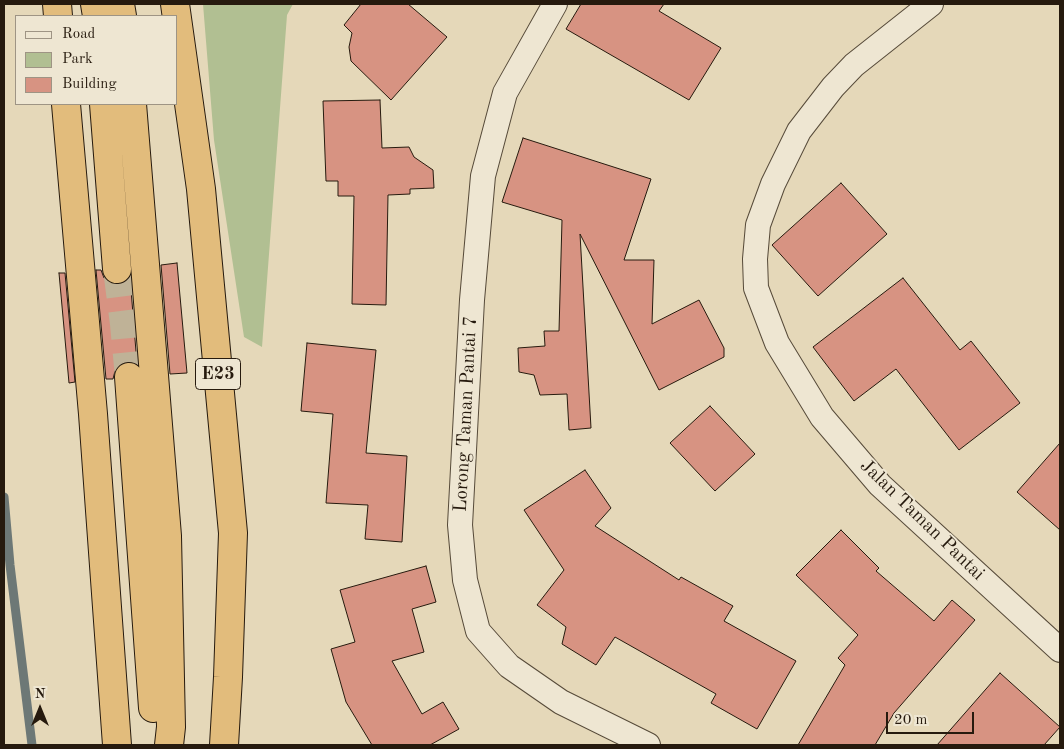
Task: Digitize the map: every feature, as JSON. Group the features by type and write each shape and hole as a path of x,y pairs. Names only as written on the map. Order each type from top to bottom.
{"highway":[{"name":"E23","path":"178,25 201,189 233,532 224,745"},
{"path":"66,105 93,414 117,745"},
{"path":"104,105 117,269"},
{"path":"132,105 167,536 171,727 169,745"},
{"path":"129,377 153,702 154,745"}],"street":[{"name":"Lorong Taman Pantai 7","path":"555,4 505,93 483,176 472,300 460,525 465,580 478,631 509,666 561,702 648,745"},
{"name":"Jalan Taman Pantai","path":"931,4 854,65 832,88 799,131 773,184 758,225 755,259 756,288 777,343 822,417 880,485 1060,650"}],"green space":[{"path":"203,4 293,4 287,15 262,347 244,337 214,140"}],"building":[{"path":"361,4 408,4 447,37 391,100 351,61 349,47 352,33 344,25"},
{"path":"581,4 664,4 659,11 721,48 689,100 566,29"},
{"path":"380,100 382,148 409,147 414,157 433,170 434,188 410,189 410,194 388,195 386,305 352,304 354,196 338,196 338,181 326,181 323,101"},
{"path":"523,138 651,179 624,260 654,260 652,324 699,300 724,348 724,357 659,390 580,234 591,428 569,430 567,394 540,395 534,375 519,372 518,348 545,346 544,331 559,331 562,220 502,202"},
{"path":"841,183 887,234 818,296 772,245"},
{"path":"177,263 187,373 170,374 161,265"},
{"path":"96,270 101,270 104,278 111,283 119,284 125,282 130,277 137,364 128,361 121,364 115,371 113,379 106,379"},
{"path":"59,273 65,273 75,382 69,383"},
{"path":"903,278 960,350 971,341 1020,403 959,450 896,369 854,401 813,347"},
{"path":"307,343 376,350 366,453 407,456 402,542 365,539 368,505 326,503 333,414 301,411"},
{"path":"710,406 755,454 715,491 670,443"},
{"path":"1060,443 1060,530 1017,492"},
{"path":"585,470 611,508 595,526 679,580 681,577 733,606 724,621 796,661 757,729 711,703 716,694 615,637 596,665 562,644 566,627 537,605 564,570 524,510"},
{"path":"841,530 879,568 876,571 934,621 952,600 975,620 894,713 875,745 798,745 845,665 838,658 858,635 796,575"},
{"path":"426,566 436,602 412,609 424,652 392,661 422,714 443,702 459,729 430,745 372,745 346,702 331,649 355,642 340,590"},
{"path":"1000,673 1060,727 1044,745 937,745"}],"waterway":[{"path":"4,497 10,565 32,745"}],"tunnel":[{"path":"117,269 129,377"}]}
